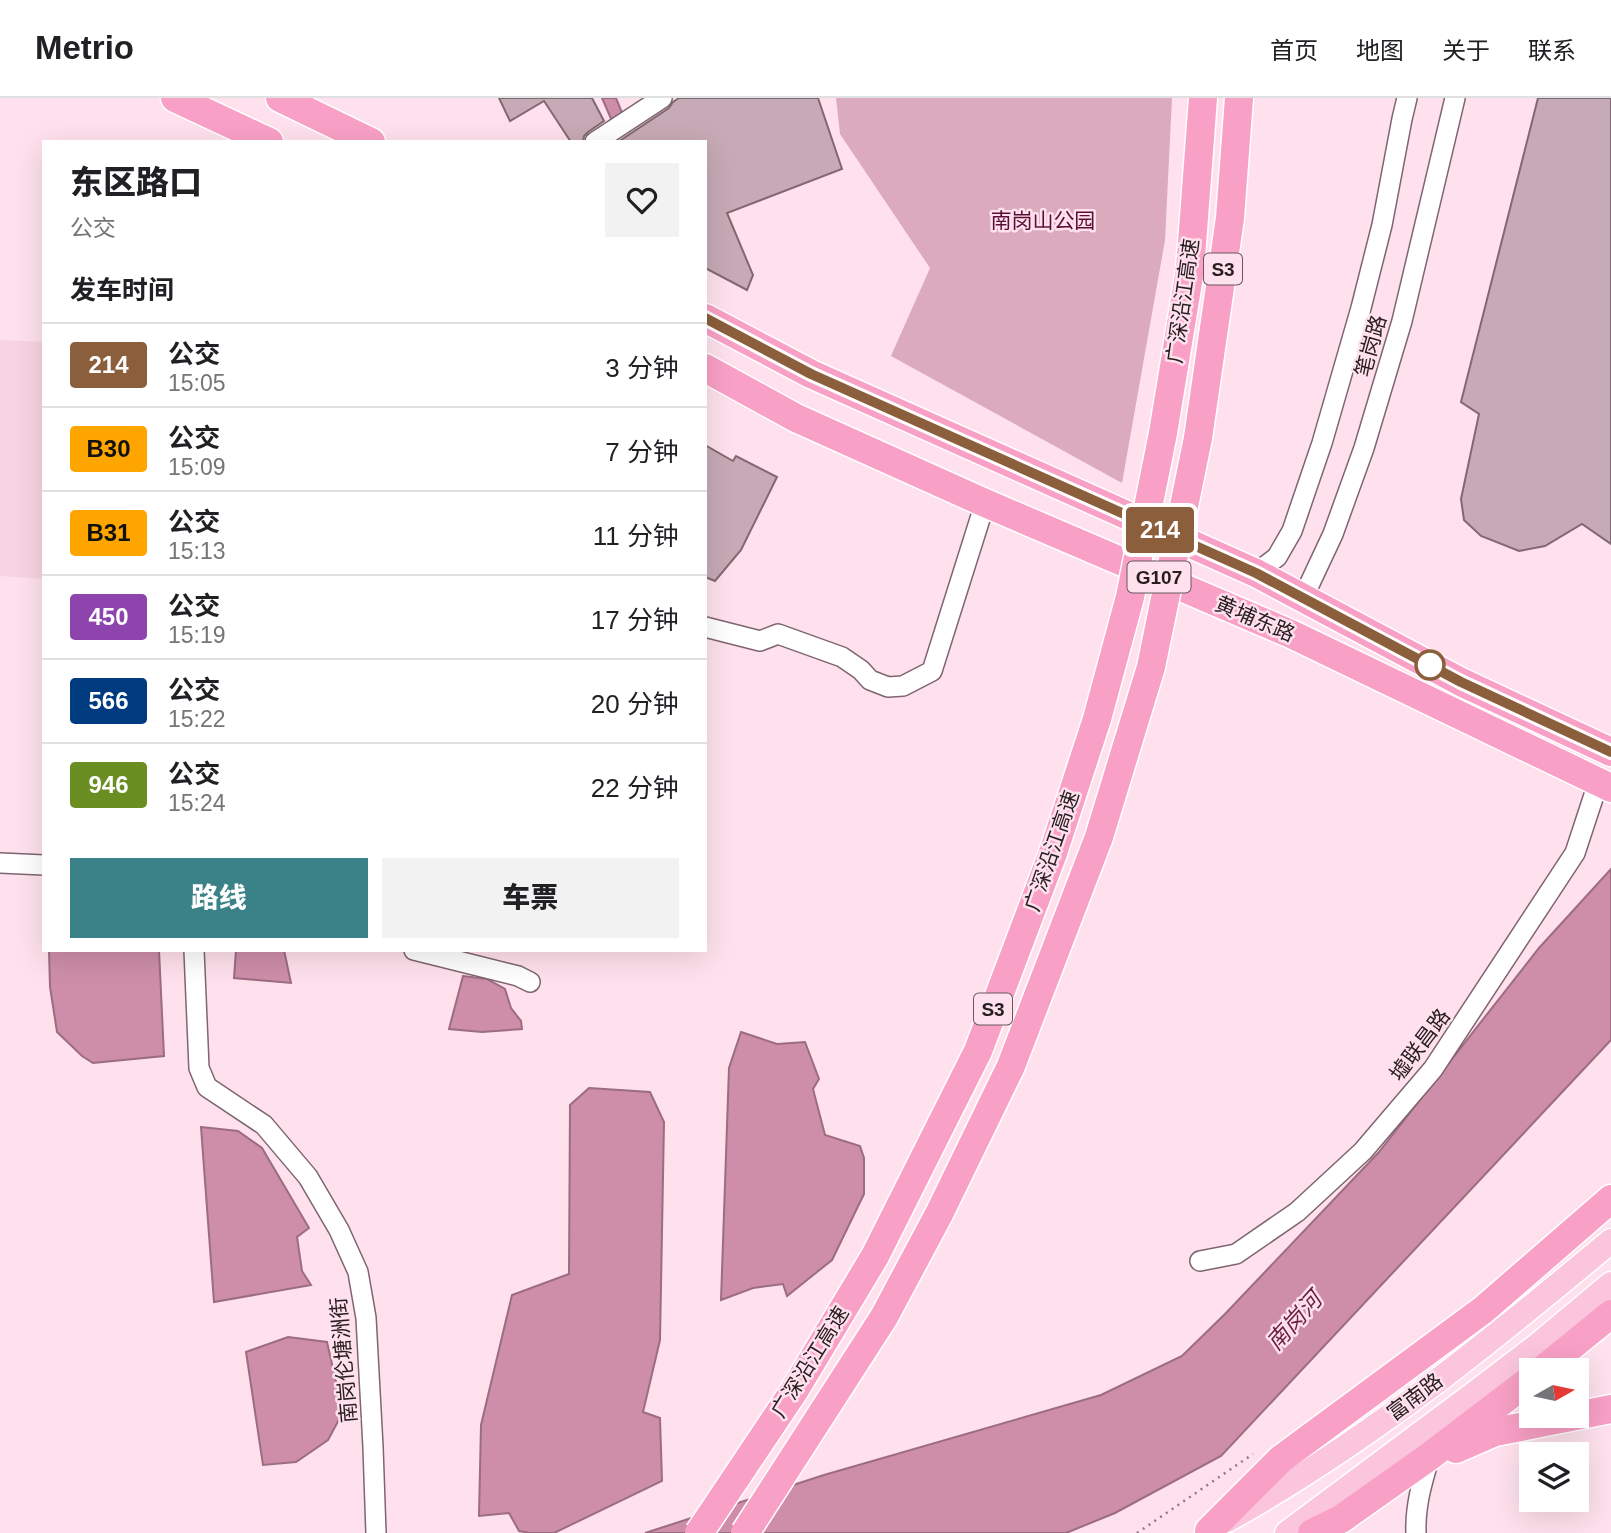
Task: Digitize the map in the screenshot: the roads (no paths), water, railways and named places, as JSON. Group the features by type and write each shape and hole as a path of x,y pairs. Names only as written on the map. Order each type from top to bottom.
{"highway":[{"path":"175,98 265,140"},
{"path":"280,98 368,140"},
{"name":"广深沿江高速","path":"699,1533 794,1391 875,1255 978,1051 1053,853 1097,719 1130,597 1163,433 1190,270 1203,98"},
{"name":"广深沿江高速","path":"745,1533 884,1317 939,1214 1011,1066 1099,837 1151,667 1198,439 1230,218 1239,98"},
{"name":"黄埔东路","path":"707,319 811,374 1256,573 1461,682 1608,743"},
{"name":"黄埔东路","path":"707,370 796,418 985,503 1291,634 1604,786"},
{"path":"1207,1532 1281,1460 1483,1310 1611,1199"},
{"path":"1557,1358 1611,1314"},
{"path":"1312,1533 1341,1519 1519,1388"},
{"path":"1430,1456 1458,1448 1495,1432 1611,1409"}],"main road":[{"name":"富南路","path":"1207,1532 1315,1468 1392,1414 1516,1320 1611,1241"},
{"name":"富南路","path":"1287,1533 1538,1345 1611,1284"}],"street":[{"path":"598,140 661,98"},
{"name":"笔岗路","path":"1256,573 1277,557 1292,531 1322,443 1382,225 1407,98"},
{"name":"笔岗路","path":"1303,598 1333,534 1355,473 1402,321 1455,98"},
{"path":"707,628 760,641 778,634 842,657 870,680 888,687 903,686 932,671 985,503"},
{"name":"墟联昌路","path":"1200,1261 1236,1254 1297,1212 1363,1151 1433,1069 1575,853 1604,786"},
{"path":"0,863 42,865"},
{"name":"南岗伦塘洲街","path":"194,952 199,1068 207,1087 264,1125 308,1177 339,1230 358,1272 366,1318 376,1533"},
{"path":"422,952 517,976 530,982"},
{"path":"1416,1533 1418,1497 1430,1456"}],"water":[{"path":"602,98 616,98 625,120 615,128"},
{"name":"南岗河","path":"1611,869 1611,1040 1221,1456 1115,1513 1066,1533 645,1533 824,1475 1101,1395 1182,1356 1379,1152 1539,948"},
{"path":"49,952 159,952 164,1056 93,1063 57,1032 50,987"},
{"path":"236,952 284,952 291,983 234,978"},
{"path":"463,976 487,979 505,989 511,1008 521,1021 522,1029 482,1032 449,1029"},
{"path":"741,1032 777,1044 805,1042 819,1079 813,1089 825,1135 860,1146 864,1158 864,1194 832,1260 787,1296 783,1284 753,1288 721,1300 729,1068"},
{"path":"589,1088 650,1092 664,1122 660,1340 643,1412 660,1418 662,1481 554,1533 530,1533 519,1531 509,1513 479,1516 481,1425 512,1295 569,1274 570,1105"},
{"path":"201,1127 238,1131 262,1148 309,1228 297,1237 302,1271 311,1285 214,1302"},
{"path":"288,1337 327,1342 343,1412 328,1440 296,1462 263,1465 246,1352"}],"park label":[{"name":"南岗山公园","path":"1043,221"}]}
